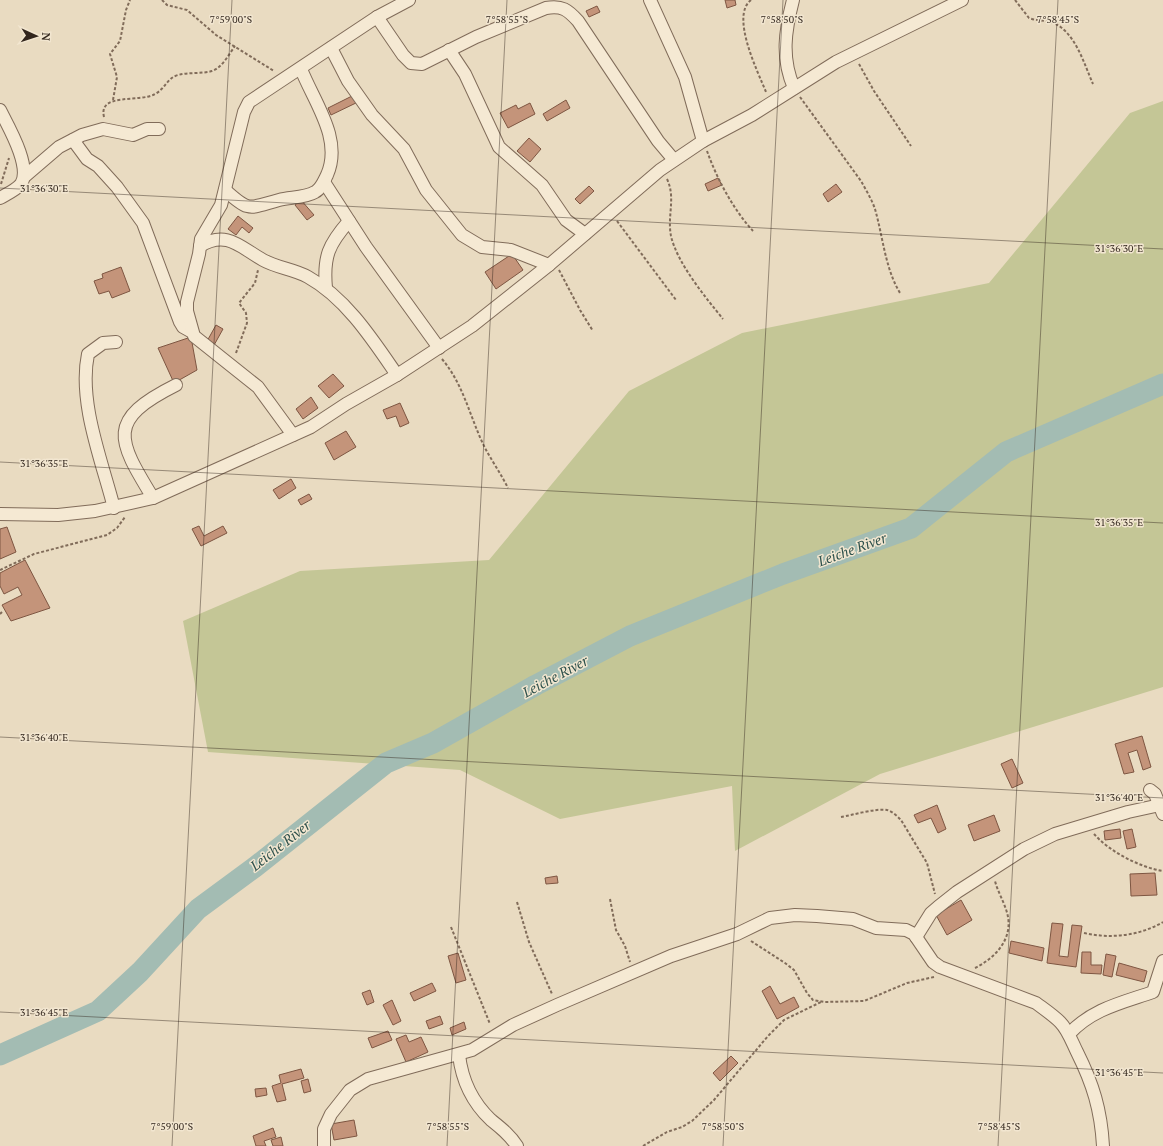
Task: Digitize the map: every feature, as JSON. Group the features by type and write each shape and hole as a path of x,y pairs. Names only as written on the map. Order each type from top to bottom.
{"street":[{"path":"192,332 187,302 200,246 205,230 221,205 244,112 250,102 377,17 409,0"},
{"path":"650,0 685,77 704,141"},
{"path":"793,0 785,33 787,72 794,88"},
{"path":"0,514 58,515 114,508 153,498 293,435 397,375 472,326 674,160 704,141 752,115 836,62 853,55 962,0"},
{"path":"377,17 403,55 411,63 422,64 512,21 546,8 566,5 658,141 674,160"},
{"path":"332,48 348,81 372,115 404,149 426,190 462,235 482,247 511,250 550,263"},
{"path":"449,50 465,74 499,147 542,185 566,220 585,234"},
{"path":"225,190 240,204 253,208 280,200 317,192 324,182 331,159 329,131 301,69"},
{"path":"0,110 15,140 24,169 24,177"},
{"path":"0,198 17,188 24,177 49,154 73,140 99,130 133,135 147,129 159,129"},
{"path":"73,140 87,159 98,166 134,209 149,236 180,322 258,387 293,435"},
{"path":"324,182 437,350"},
{"path":"326,288 324,270 327,254 338,234 349,221"},
{"path":"200,246 212,240 229,240 264,260 306,276 326,288 371,337 397,375"},
{"path":"114,508 93,428 86,394 85,367 88,354 103,344 116,342"},
{"path":"153,498 128,454 124,433 127,423 147,401 156,394 176,385"},
{"path":"916,937 931,913 957,892 992,871 1013,855 1041,840 1128,812 1162,809 1155,794 1150,790"},
{"path":"324,1146 324,1129 330,1114 350,1090 368,1079 385,1073 459,1055 472,1050 495,1035 557,1005 699,945 737,934 770,918 795,915 853,919 876,928 906,930 916,937 933,962 954,973 1036,1003 1060,1022 1069,1034 1096,1097 1102,1120 1103,1146"},
{"path":"1069,1034 1086,1018 1100,1010 1158,994 1163,961"},
{"path":"459,1055 461,1072 466,1087 478,1107 511,1136 517,1146"}],"path":[{"path":"113,100 117,77 110,54 120,41 126,10 130,0"},
{"path":"162,0 167,5 187,10 202,24 286,79"},
{"path":"751,0 744,8 743,18 747,41 770,103"},
{"path":"1015,0 1030,18 1050,22 1064,31 1076,46 1093,84"},
{"path":"106,130 103,109 105,105 113,100 138,99 155,94 171,78 179,74 212,71 220,66 235,46"},
{"path":"853,55 874,91 911,146"},
{"path":"794,88 865,188 875,208 883,246 895,285 900,293"},
{"path":"0,187 15,140"},
{"path":"704,141 711,162 727,194 744,221 753,231"},
{"path":"660,170 666,178 672,193 670,224 674,244 698,287 722,319"},
{"path":"610,212 676,300"},
{"path":"230,365 247,323 246,313 239,303 255,283 258,269 264,260"},
{"path":"550,263 567,282 580,310 593,331"},
{"path":"437,350 460,383 467,407 483,443 508,488"},
{"path":"0,570 34,554 107,535 117,528 126,516 132,503"},
{"path":"841,817 887,810 895,814 901,820 927,863 938,907"},
{"path":"1087,825 1102,842 1137,865 1163,870"},
{"path":"737,934 785,962 794,970 807,993 813,1000 833,1003 864,1001 907,983 954,973 987,961 998,952 1006,940 1008,916 992,871"},
{"path":"610,899 616,930 625,946 632,973"},
{"path":"517,902 529,942 557,1005"},
{"path":"1084,934 1128,935 1144,931 1163,922"},
{"path":"451,927 495,1035"},
{"path":"643,1146 667,1132 682,1127 692,1121 714,1100 768,1036 784,1020 822,1002"}],"green space":[{"path":"1163,101 1163,687 880,774 735,851 732,786 560,819 460,770 208,752 183,621 300,571 489,560 629,391 742,333 989,283 1130,113"}],"building":[{"path":"725,0 735,0 736,5 727,8"},
{"path":"597,6 600,12 589,17 586,11"},
{"path":"354,95 358,102 331,115 328,108"},
{"path":"566,100 570,108 547,121 543,114"},
{"path":"530,103 535,114 508,128 500,113 516,105 518,109"},
{"path":"529,138 541,149 530,162 517,151"},
{"path":"718,178 722,185 708,191 705,184"},
{"path":"836,184 842,192 828,202 823,194"},
{"path":"589,186 594,191 580,204 575,199"},
{"path":"301,200 314,215 307,220 295,205"},
{"path":"238,216 253,228 249,233 242,227 236,235 228,229"},
{"path":"512,254 523,270 496,289 485,272"},
{"path":"121,267 130,291 112,298 109,291 99,294 94,281 103,278 102,274"},
{"path":"216,325 223,329 213,347 206,343"},
{"path":"191,337 197,370 174,383 158,348"},
{"path":"333,374 344,386 329,398 318,386"},
{"path":"311,397 318,408 303,419 296,409"},
{"path":"400,403 409,423 400,427 396,416 387,419 383,410"},
{"path":"346,431 356,447 334,460 325,443"},
{"path":"291,479 296,488 279,499 273,490"},
{"path":"309,494 312,499 301,505 298,500"},
{"path":"199,526 204,536 223,526 227,533 201,546 192,529"},
{"path":"7,527 16,552 0,559 0,529"},
{"path":"25,560 50,608 11,621 2,605 22,595 18,587 4,594 0,586 0,573"},
{"path":"1142,736 1151,767 1143,770 1137,750 1128,753 1134,772 1124,774 1115,744"},
{"path":"1012,759 1023,783 1012,788 1001,764"},
{"path":"937,805 946,829 938,833 931,818 918,823 914,815"},
{"path":"994,815 1000,831 974,841 968,825"},
{"path":"1120,829 1121,838 1105,840 1104,831"},
{"path":"1132,829 1136,847 1127,849 1123,831"},
{"path":"1155,873 1157,895 1131,896 1130,874"},
{"path":"557,876 558,883 546,884 545,878"},
{"path":"961,900 972,920 947,935 936,915"},
{"path":"1052,923 1063,924 1059,956 1068,957 1072,925 1082,926 1076,967 1047,963"},
{"path":"1011,941 1044,948 1042,961 1009,953"},
{"path":"1082,952 1091,952 1091,965 1102,965 1101,974 1081,973"},
{"path":"458,953 466,980 456,983 448,956"},
{"path":"1106,954 1116,956 1112,977 1103,975"},
{"path":"1119,963 1147,971 1144,982 1116,975"},
{"path":"432,983 436,991 414,1001 410,993"},
{"path":"770,986 780,1004 794,997 799,1007 777,1019 762,991"},
{"path":"370,990 374,1002 367,1005 362,993"},
{"path":"392,1000 401,1021 393,1025 383,1005"},
{"path":"440,1016 443,1024 429,1029 426,1021"},
{"path":"464,1022 466,1029 452,1035 450,1028"},
{"path":"388,1031 392,1040 372,1048 368,1038"},
{"path":"406,1035 409,1042 421,1037 428,1052 406,1062 396,1039"},
{"path":"731,1056 738,1063 720,1081 713,1073"},
{"path":"301,1069 304,1078 282,1084 286,1100 277,1102 272,1086 281,1083 279,1075"},
{"path":"308,1079 311,1091 304,1093 301,1081"},
{"path":"266,1088 267,1095 256,1097 255,1089"},
{"path":"354,1120 357,1136 334,1140 331,1124"},
{"path":"273,1128 276,1137 264,1141 266,1146 256,1146 253,1136"},
{"path":"281,1137 283,1146 273,1146 271,1140"}],"waterway":[{"name":"Leiche River","path":"0,1055 98,1011 140,972 198,909 255,867 386,763 433,743 536,685 630,636 783,574 911,528 1006,452 1163,384"}]}
